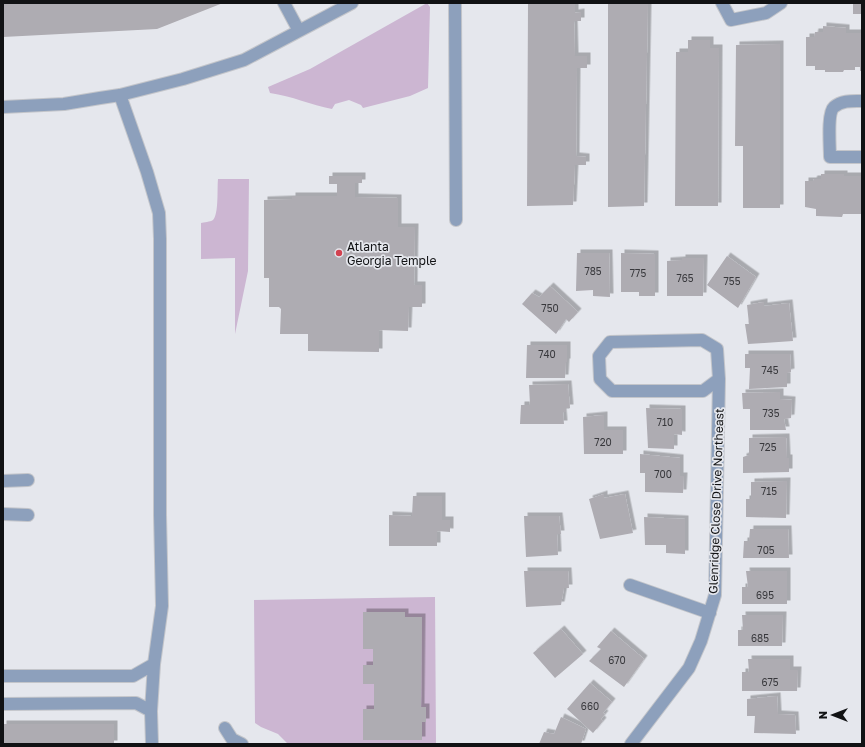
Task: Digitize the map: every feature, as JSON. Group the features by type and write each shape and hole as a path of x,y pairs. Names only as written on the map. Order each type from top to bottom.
{"street":[{"path":"284,3 299,31"},
{"path":"3,107 64,104 120,95 183,79 244,60 352,3"},
{"path":"455,3 456,220"},
{"path":"722,3 731,20 766,13 781,3"},
{"path":"120,95 147,172 159,213 160,515 162,606 154,664 151,711 152,744"},
{"path":"862,101 842,102 833,108 830,115 830,157 862,157"},
{"name":"Glenridge Close Drive Northeast","path":"631,744 688,668 701,641 715,595 719,379 717,349 702,340 610,342 599,356 600,379 612,391 703,391 719,379"},
{"path":"3,481 28,480"},
{"path":"3,514 28,514"},
{"path":"630,585 710,613"},
{"path":"3,676 133,676 154,664"},
{"path":"3,704 136,703 151,711"},
{"path":"225,728 232,738 242,744"}],"shaded area":[{"path":"427,3 430,7 428,88 410,96 363,108 361,105 349,100 335,104 332,109 270,93 268,87 310,69"},
{"path":"218,179 249,179 248,271 235,334 235,258 201,259 201,223 212,221 215,217 217,207"},
{"path":"435,597 436,744 288,744 278,734 255,723 254,600"}],"building":[{"path":"3,3 223,3 157,29 3,37"},
{"path":"528,3 575,3 575,13 581,12 581,21 574,21 575,56 587,56 587,68 577,68 576,156 586,157 586,165 575,165 573,205 527,206"},
{"path":"608,3 648,3 644,206 608,207"},
{"path":"853,3 862,3 862,14 853,14"},
{"path":"823,26 846,28 846,33 862,33 862,71 860,71 860,67 855,67 855,70 844,70 843,72 825,72 825,70 815,70 815,66 806,66 806,37 814,37 815,32 823,32"},
{"path":"688,40 710,40 710,48 719,48 718,206 675,206 676,52 688,52"},
{"path":"780,44 780,208 743,208 743,146 735,146 736,45"},
{"path":"821,174 862,176 862,214 843,214 842,217 816,216 816,209 805,207 805,181 821,179"},
{"name":"Atlanta Georgia Temple","path":"329,176 362,176 362,183 355,183 355,197 398,198 398,227 415,227 414,285 422,285 422,307 409,307 408,331 379,330 379,352 308,351 308,334 280,334 281,309 279,307 269,307 269,278 264,278 264,200 292,199 292,196 337,196 337,184 329,184"},
{"path":"577,253 609,253 610,297 593,296 593,290 576,291"},
{"path":"621,253 655,254 655,296 639,296 639,292 621,292"},
{"path":"727,256 756,277 738,308 707,285"},
{"path":"682,258 704,258 703,296 667,296 667,261 682,260"},
{"path":"550,286 578,312 569,322 566,319 556,334 522,304 532,293 539,297"},
{"path":"764,302 764,306 789,303 793,341 748,344 745,324 749,324 747,305"},
{"path":"527,345 567,345 565,378 526,378"},
{"path":"745,354 790,354 791,372 787,373 787,387 749,389 750,368 745,368"},
{"path":"568,384 570,408 566,408 566,412 563,412 564,424 520,424 521,405 530,405 529,385"},
{"path":"780,392 780,399 792,400 791,418 784,419 786,430 750,430 750,409 743,409 742,393"},
{"path":"646,408 682,409 682,435 674,434 674,449 648,448"},
{"path":"604,415 604,430 623,430 623,454 584,454 583,417"},
{"path":"786,437 789,472 743,473 743,457 749,455 749,438"},
{"path":"640,454 680,458 680,476 684,476 683,493 645,492 645,473 640,473"},
{"path":"787,481 786,518 746,517 746,499 751,499 751,482"},
{"path":"604,494 604,498 625,494 633,533 600,539 589,499"},
{"path":"413,496 442,496 442,520 450,520 450,532 437,531 437,546 389,546 389,515 412,516"},
{"path":"524,516 559,516 561,534 557,534 558,555 526,557"},
{"path":"644,517 685,519 685,554 666,553 666,545 645,545"},
{"path":"750,529 788,529 789,558 743,558 744,541 749,541"},
{"path":"524,571 568,571 569,588 564,588 561,605 526,607"},
{"path":"746,571 787,571 787,604 742,604 742,587 748,587"},
{"path":"363,612 405,612 405,617 422,617 421,707 426,707 426,722 422,722 422,740 363,740 363,709 374,709 374,684 363,684 363,665 373,665 373,649 363,649"},
{"path":"742,615 783,615 782,646 738,646 738,630 743,630"},
{"path":"561,629 583,654 555,678 533,653"},
{"path":"611,631 644,659 624,687 589,661 601,649 597,647"},
{"path":"748,659 790,659 790,670 798,670 797,691 742,691 742,672 749,672"},
{"path":"590,683 612,702 603,713 605,714 601,719 603,721 593,733 567,709"},
{"path":"777,696 778,714 795,715 796,734 754,733 755,716 747,716 747,699"},
{"path":"561,717 586,729 581,744 539,744 544,732 554,734"},
{"path":"3,724 114,724 114,744 3,744"}],"place":[{"name":"Atlanta Georgia Temple","path":"339,253"}]}
